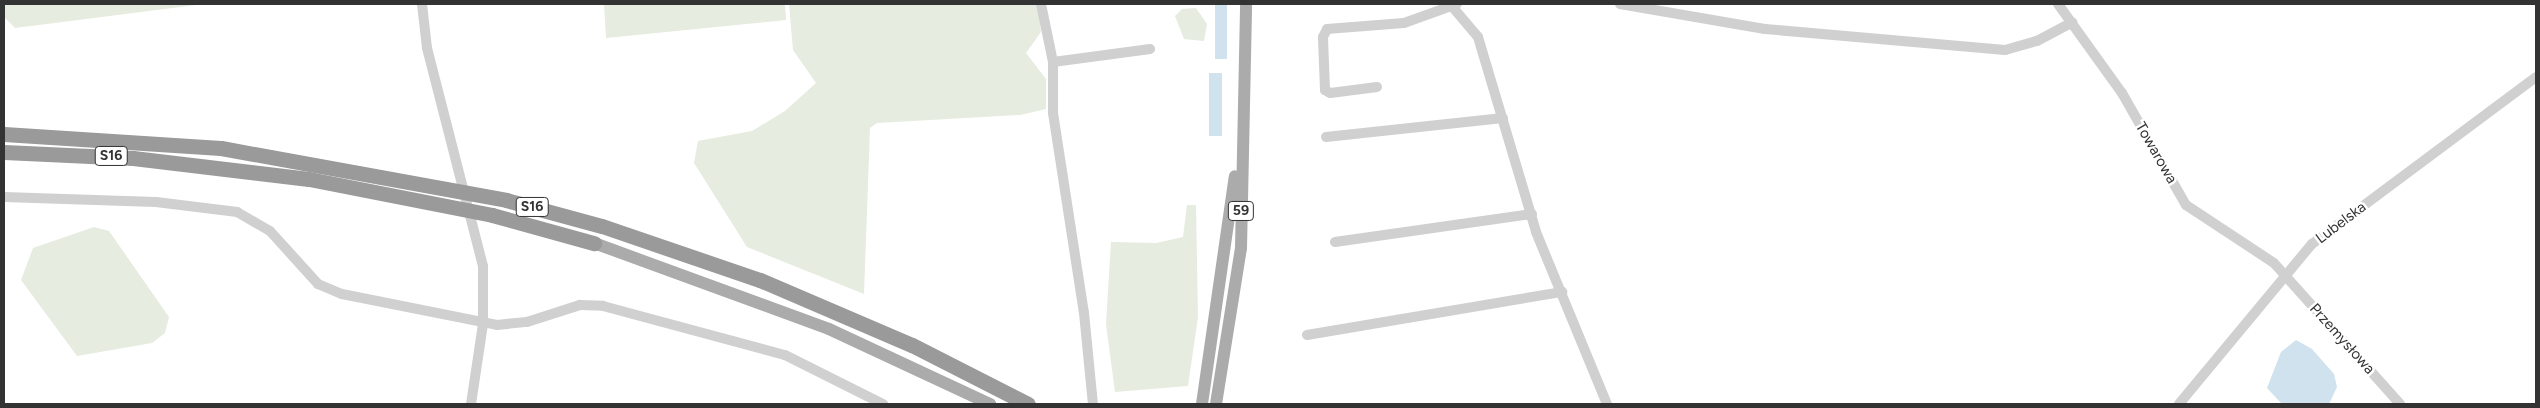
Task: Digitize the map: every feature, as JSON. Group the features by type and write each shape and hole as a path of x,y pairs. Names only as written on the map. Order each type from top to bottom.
{"highway":[{"name":"S16","path":"4,134 221,148 506,200 610,229 760,280 912,345 1028,404"},
{"name":"S16","path":"4,152 133,158 309,179 492,215 594,242"}],"main road":[{"name":"59","path":"1216,404 1241,248 1246,4"},
{"name":"59","path":"1202,404 1242,127"},
{"name":"S16","path":"594,242 803,319 990,404"}],"street":[{"path":"422,4 427,48 459,162 484,276 484,324 470,404"},
{"path":"1041,4 1054,62 1052,112 1084,313 1093,404"},
{"path":"1620,4 1765,29 1989,49 2037,41 2072,22"},
{"name":"Towarowa","path":"2058,4 2122,93 2186,205 2274,263 2283,274"},
{"path":"1377,87 1330,93 1325,90 1323,37 1327,29 1404,23 1454,5 1478,37 1532,214 1607,404"},
{"path":"1054,62 1150,49"},
{"name":"Lubelska","path":"2179,404 2283,274 2312,244 2536,77"},
{"path":"1326,137 1504,118"},
{"path":"4,197 156,202 237,212 270,232 318,284 342,294 484,324 527,322 580,305 603,306 785,355 883,404"},
{"path":"1335,242 1532,214"},
{"name":"Przemysłowa","path":"2283,274 2400,404"},
{"path":"1306,335 1562,292"}],"shaded area":[{"path":"4,4 204,4 15,28 5,18"},
{"path":"604,4 785,4 786,20 606,38"},
{"path":"789,4 1038,4 1041,32 1026,53 1046,79 1046,109 1020,115 877,123 870,128 864,294 747,247 694,163 698,141 752,131 785,111 816,83 793,50"},
{"path":"1196,8 1207,24 1204,41 1184,39 1175,16 1182,9"},
{"path":"1187,205 1196,205 1198,317 1188,386 1115,392 1106,324 1111,242 1156,243 1183,237"},
{"path":"94,227 109,231 169,317 165,333 152,343 77,356 21,280 33,248"}],"water":[{"path":"1215,4 1227,4 1227,59 1215,59"},
{"path":"1209,73 1222,73 1222,136 1209,136"},
{"path":"2296,340 2312,349 2334,374 2337,387 2329,404 2282,404 2267,388 2281,352"}]}
